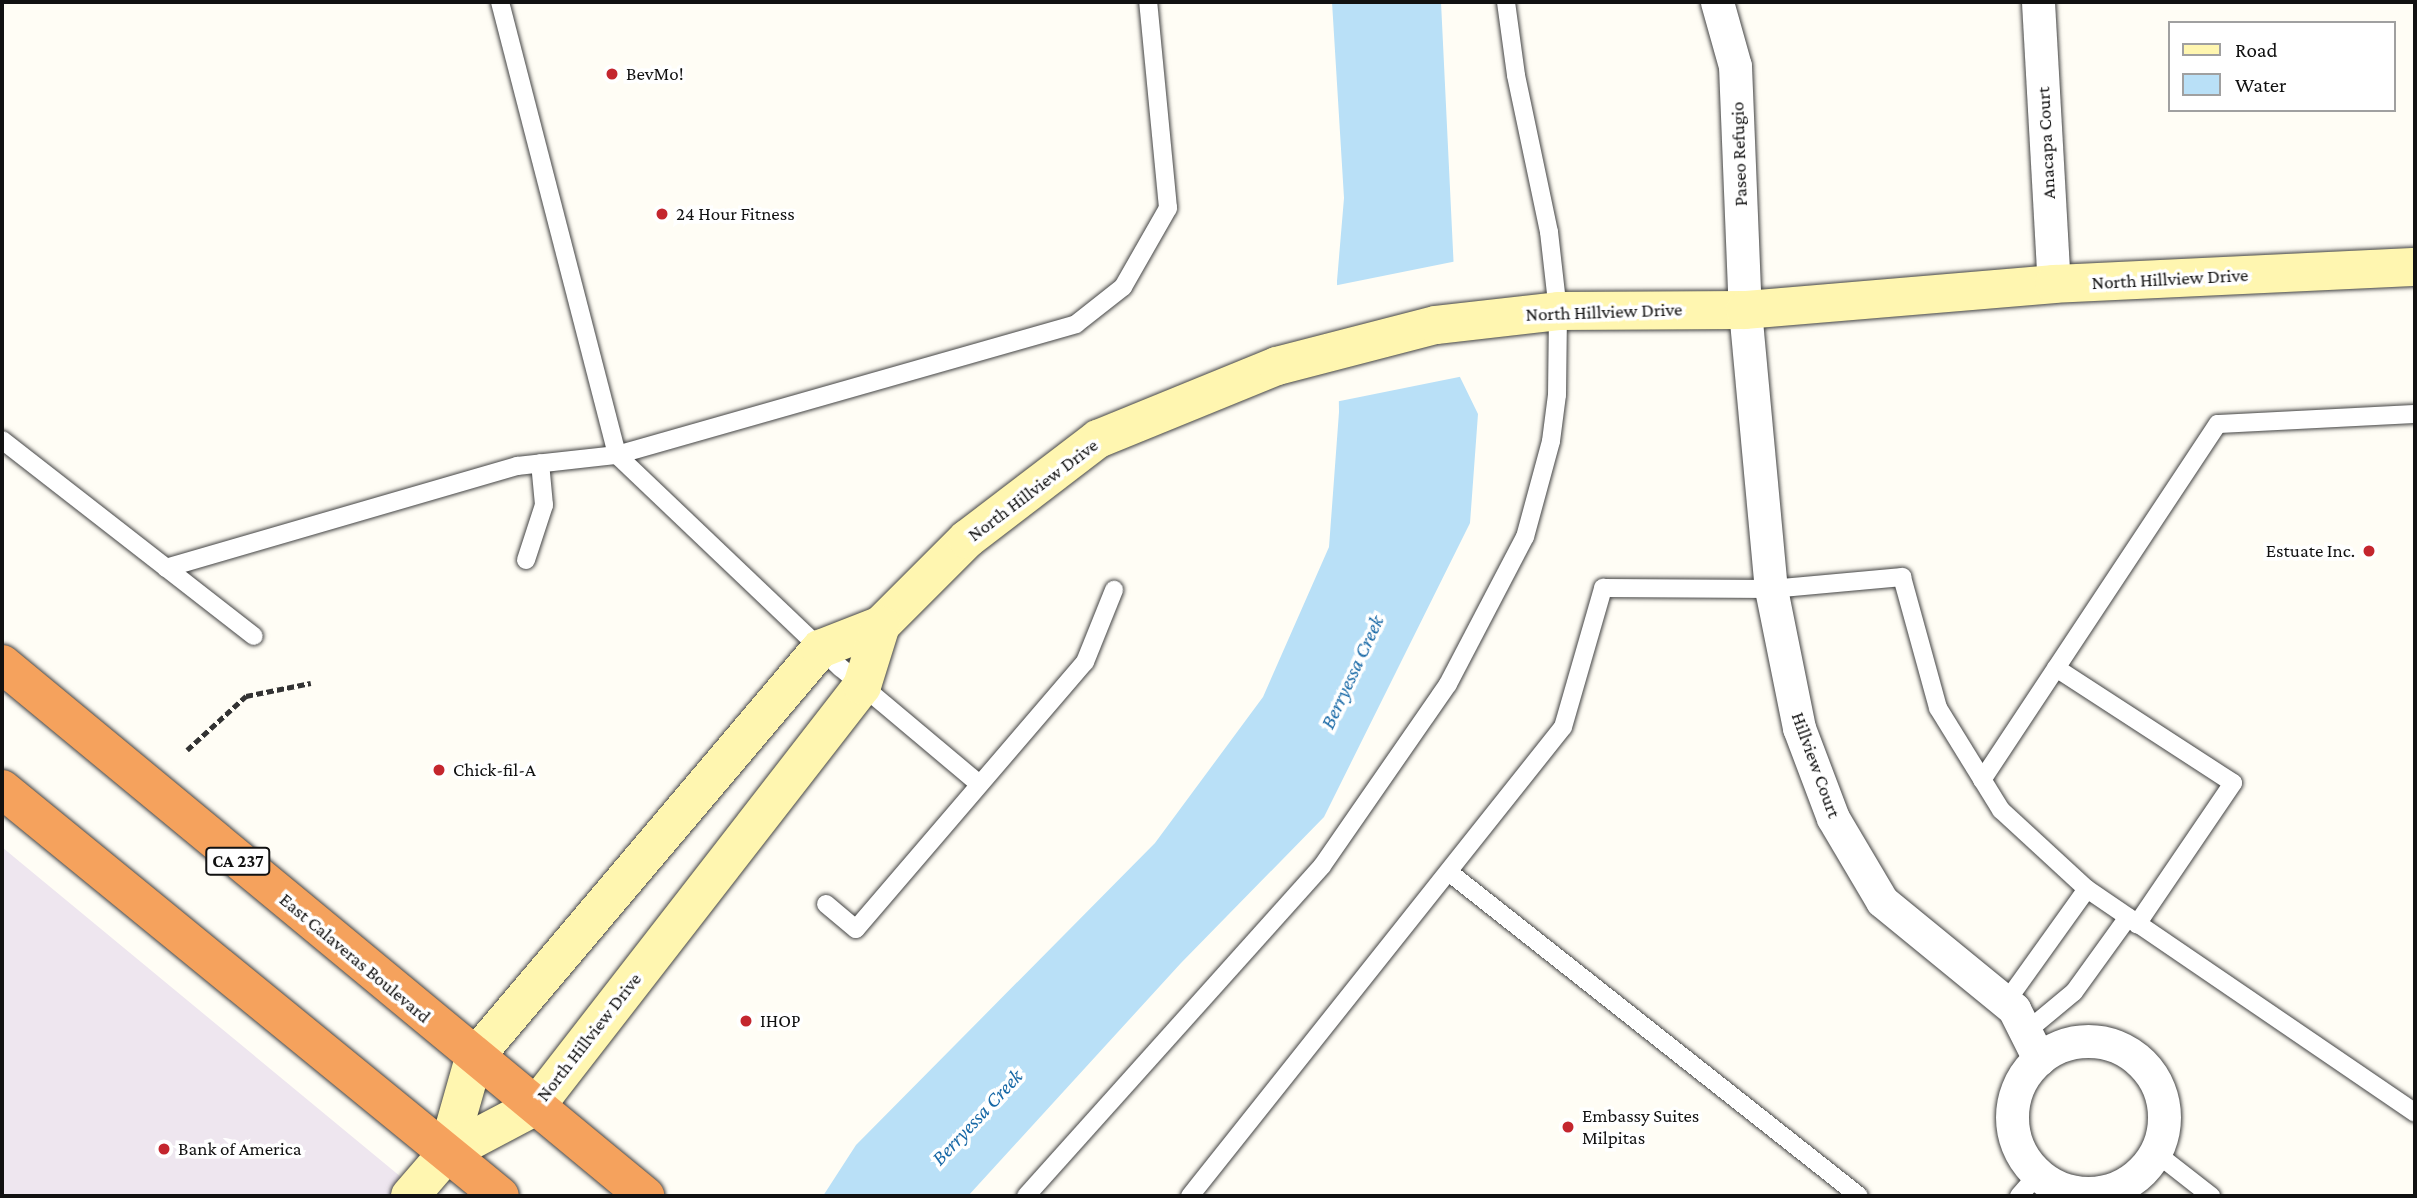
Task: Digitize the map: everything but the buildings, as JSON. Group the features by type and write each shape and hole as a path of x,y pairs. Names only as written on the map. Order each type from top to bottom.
{"highway":[{"name":"East Calaveras Boulevard","path":"2,664 474,1058 645,1196"},
{"path":"2,789 500,1196"}],"street":[{"name":"Paseo Refugio","path":"1717,2 1735,66 1745,310"},
{"name":"Anacapa Court","path":"2038,2 2054,284"},
{"name":"North Hillview Drive","path":"447,1153 474,1058 820,649 881,625 967,539 1098,439 1277,366 1436,325 1558,311 1745,310 2054,284 2415,267"},
{"name":"Hillview Court","path":"1745,310 1771,589 1799,728 1833,818 1882,901 2006,1002 2033,1045"},
{"name":"North Hillview Drive","path":"447,1153 536,1106 862,686 881,625"},
{"path":"2086,1040 2112,1044 2135,1056 2151,1074 2162,1096 2165,1120 2156,1153 2131,1182 2109,1192 2084,1194 2028,1185 2012,1129 2013,1104 2033,1045 2060,1045 2086,1040"},
{"path":"410,1196 447,1153"}],"lane":[{"path":"500,2 617,456 820,649 979,784"},
{"path":"166,568 517,466 617,456 1076,324 1123,287 1168,208 1148,2"},
{"path":"1026,1196 1322,866 1448,684 1525,537 1551,440 1557,395 1558,311 1549,232 1506,2"},
{"path":"1982,780 2218,424 2415,414"},
{"path":"2,440 254,636"},
{"path":"526,560 544,505 540,463"},
{"path":"1190,1196 1450,873 1563,727 1604,588 1771,589 1902,577 1938,708 2001,810 2087,889 2415,1113"},
{"path":"826,904 856,929 1085,662 1114,590"},
{"path":"2033,1045 2132,921 2233,783 2056,668"},
{"path":"1450,873 1859,1196"},
{"path":"2006,1002 2087,889"},
{"path":"2156,1153 2211,1196"}],"path":[{"path":"187,750 246,696 311,683"}],"shaded area":[{"path":"2,847 20,862 424,1196 2,1196"}],"water":[{"name":"Berryessa Creek","path":"1332,2 1441,2 1459,375 1478,414 1470,523 1324,817 1181,963 968,1196 823,1196 856,1145 1155,843 1263,697 1329,547 1339,412 1337,281 1344,198"}],"pier":[{"path":"1457,261 1464,376 1335,402 1333,286"}],"place":[{"name":"BevMo!","path":"612,74"},
{"name":"24 Hour Fitness","path":"662,214"},
{"name":"Estuate Inc.","path":"2369,551"},
{"name":"Chick-fil-A","path":"439,770"},
{"name":"IHOP","path":"746,1021"},
{"name":"Embassy Suites Milpitas","path":"1568,1127"},
{"name":"Bank of America","path":"164,1149"}]}
